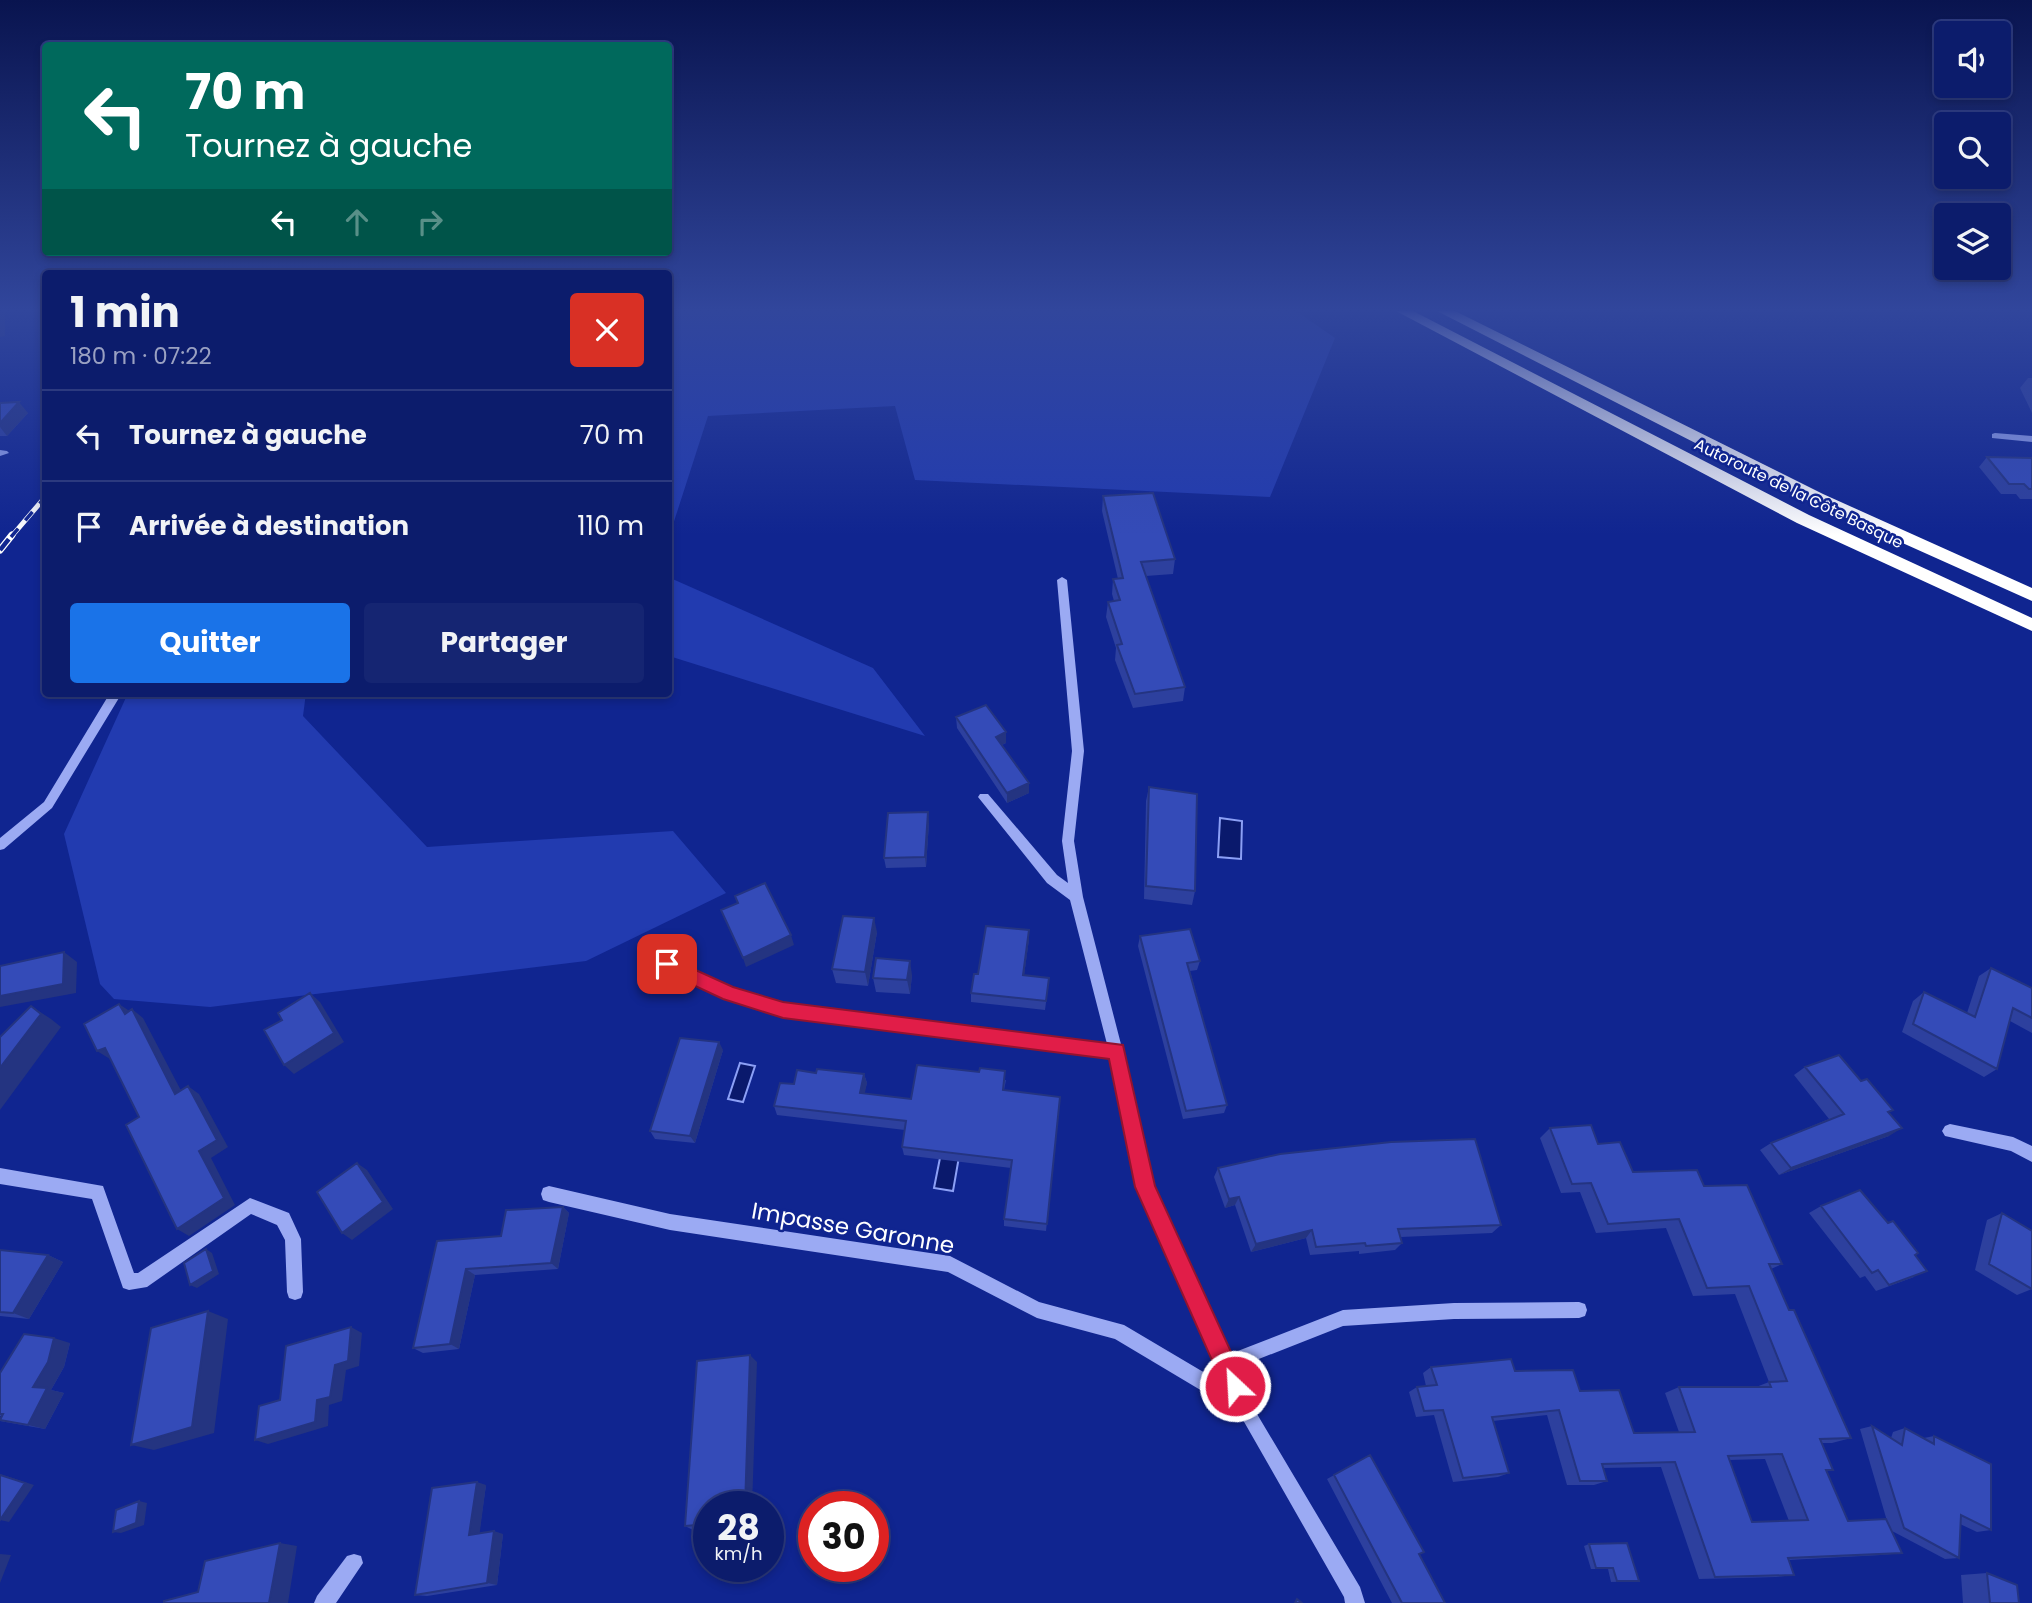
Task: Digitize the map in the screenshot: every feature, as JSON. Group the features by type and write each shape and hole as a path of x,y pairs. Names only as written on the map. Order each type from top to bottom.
{"highway":[{"name":"Autoroute de la Côte Basque","path":"1547,386 1803,519 2032,625"},
{"name":"Autoroute de la Côte Basque","path":"1593,386 1817,498 2032,595"}],"street":[{"path":"1995,436 2032,439"},
{"path":"1062,580 1077,751 1068,841 1076,897 1116,1052 1146,1187 1245,1407 1353,1594 1355,1603"},
{"path":"0,845 48,805 114,697"},
{"path":"984,797 1052,879 1076,897"},
{"path":"667,964 729,994 783,1010 1116,1052"},
{"path":"1950,1131 2013,1144 2032,1154"},
{"path":"0,1176 97,1192 129,1282 141,1282 250,1206 283,1219 293,1240 295,1292"},
{"name":"Impasse Garonne","path":"549,1194 670,1222 950,1264 1037,1310 1118,1331 1245,1407"},
{"path":"1225,1364 1343,1318 1454,1311 1578,1310"},
{"path":"324,1603 354,1563"}],"shaded area":[{"path":"672,386 1315,386 1270,497 915,480 895,406 708,416 672,528"},
{"path":"672,579 873,668 925,736 672,657"},
{"path":"126,697 305,697 303,716 427,847 673,831 726,893 586,961 210,1007 114,999 100,984 64,834"},
{"path":"1220,818 1242,821 1241,859 1218,857"},
{"path":"740,1063 755,1066 743,1102 728,1099"},
{"path":"942,1148 960,1151 953,1191 934,1188"}],"building":[{"path":"19,402 0,423 0,403"},
{"path":"1987,457 2032,458 2032,489 2024,484 2009,484"},
{"path":"1153,493 1175,559 1141,562 1185,687 1135,694 1117,645 1122,644 1108,602 1120,600 1113,579 1123,578 1103,496"},
{"path":"986,705 1006,732 996,737 1029,783 1007,793 956,717"},
{"path":"1149,787 1197,794 1195,891 1146,886"},
{"path":"928,812 925,857 884,858 888,813"},
{"path":"765,883 791,935 743,958 721,910 738,903 735,896"},
{"path":"843,916 874,918 865,972 832,969"},
{"path":"986,926 1029,930 1023,975 1049,978 1046,1001 971,993 974,974 978,974"},
{"path":"1190,929 1200,961 1187,963 1227,1105 1186,1111 1140,936"},
{"path":"64,952 63,984 0,996 0,966"},
{"path":"876,958 910,961 907,980 873,978"},
{"path":"1991,968 2032,988 2032,1018 2013,1008 1997,1069 1913,1024 1924,992 1975,1017"},
{"path":"310,993 334,1033 284,1065 264,1030 282,1020 278,1013"},
{"path":"119,1004 125,1014 132,1009 175,1094 188,1086 217,1140 199,1151 224,1198 177,1229 126,1125 139,1117 105,1048 97,1051 84,1024"},
{"path":"31,1006 41,1014 0,1068 0,1037"},
{"path":"680,1038 719,1042 690,1136 650,1131"},
{"path":"1839,1055 1861,1081 1867,1079 1893,1110 1888,1112 1902,1128 1791,1168 1771,1143 1844,1114 1805,1067"},
{"path":"917,1065 979,1072 980,1068 1005,1071 1003,1090 1060,1097 1047,1224 1004,1219 1012,1160 902,1147 906,1121 774,1106 780,1083 794,1084 797,1070 816,1073 817,1069 864,1074 860,1093 911,1099"},
{"path":"1591,1125 1598,1144 1620,1142 1633,1172 1697,1170 1704,1186 1747,1185 1782,1264 1769,1264 1789,1310 1794,1310 1851,1438 1820,1439 1833,1470 1826,1470 1848,1521 1886,1519 1902,1553 1788,1558 1794,1575 1715,1577 1675,1462 1602,1464 1607,1481 1580,1481 1559,1410 1492,1417 1509,1473 1463,1478 1443,1410 1424,1411 1417,1387 1437,1385 1431,1367 1511,1359 1515,1371 1573,1370 1580,1391 1619,1390 1634,1433 1695,1432 1679,1387 1771,1387 1769,1382 1787,1381 1749,1286 1707,1288 1679,1219 1608,1224 1591,1183 1572,1184 1550,1128","holes":["1782,1454 1808,1520 1752,1522 1728,1456"]},
{"path":"1475,1139 1501,1225 1398,1229 1402,1243 1316,1247 1312,1230 1256,1244 1239,1197 1229,1199 1218,1168 1280,1154 1391,1142"},
{"path":"357,1163 383,1202 342,1233 317,1192"},
{"path":"1860,1190 1888,1223 1893,1221 1918,1253 1915,1255 1927,1271 1889,1285 1878,1270 1872,1273 1821,1206"},
{"path":"563,1207 551,1263 466,1269 450,1344 413,1348 437,1241 501,1236 506,1210"},
{"path":"2002,1213 2032,1231 2032,1289 1989,1264"},
{"path":"206,1249 213,1271 190,1285 184,1263"},
{"path":"0,1250 48,1255 13,1313 0,1312"},
{"path":"208,1311 192,1427 131,1445 151,1328"},
{"path":"351,1327 348,1361 335,1365 330,1397 317,1400 315,1422 255,1440 259,1406 280,1400 286,1346"},
{"path":"24,1334 54,1338 48,1362 33,1387 47,1388 28,1425 0,1420 3,1414 0,1414 0,1373"},
{"path":"750,1355 746,1491 693,1491 693,1525 685,1526 697,1361"},
{"path":"1872,1426 1902,1445 1905,1428 1934,1444 1934,1436 1991,1464 1991,1530 1961,1515 1959,1558 1904,1528"},
{"path":"1370,1455 1424,1552 1419,1554 1445,1603 1402,1603 1334,1475"},
{"path":"0,1475 25,1483 0,1520"},
{"path":"477,1482 469,1535 494,1531 487,1583 415,1595 432,1488"},
{"path":"139,1501 136,1523 113,1532 116,1510"},
{"path":"280,1543 269,1603 164,1603 198,1592 205,1561"},
{"path":"1627,1543 1639,1581 1617,1581 1613,1568 1596,1568 1589,1544"},
{"path":"1987,1573 2017,1585 2019,1603 1990,1603"}],"railway":[{"path":"11,537 42,501"},
{"path":"0,550 12,535"}],"route":[{"path":"667,964 729,994 783,1010 1116,1052 1146,1187 1196,1304 1235,1386"}]}
